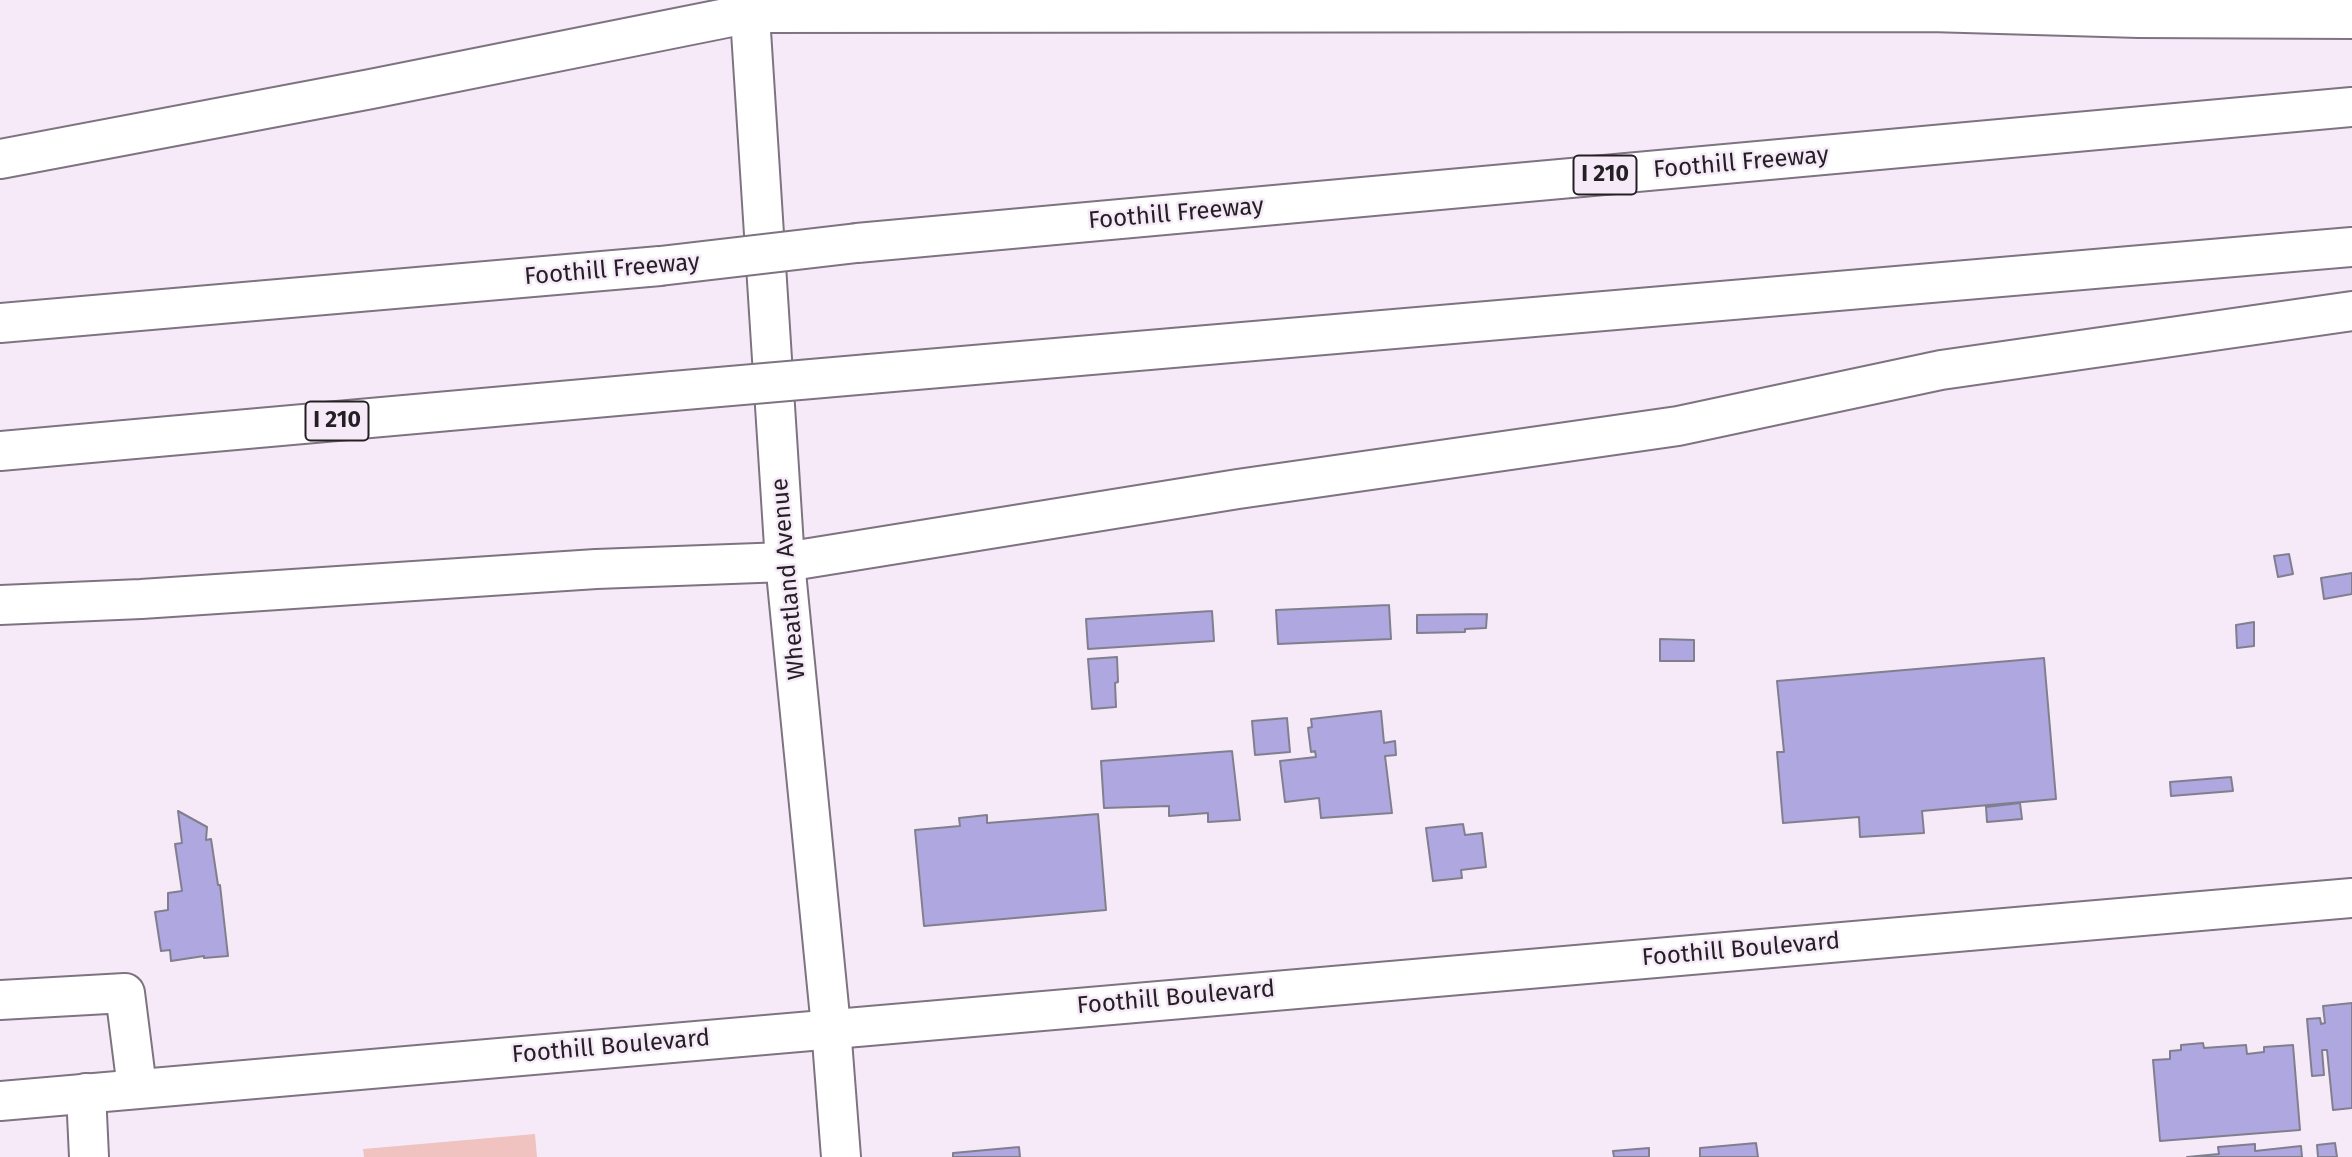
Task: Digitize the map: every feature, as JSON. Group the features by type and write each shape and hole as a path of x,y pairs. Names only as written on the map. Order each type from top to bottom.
{"main road":[{"path":"0,159 371,89 750,7 1930,12 2139,19 2352,19"},
{"name":"Wheatland Avenue","path":"750,7 785,562 831,1027 841,1157"},
{"name":"Foothill Freeway","path":"0,323 660,266 857,243 2352,107"},
{"name":"I 210","path":"0,451 2352,247"},
{"path":"0,605 141,599 596,569 785,562 1238,489 1678,426 1941,370 2352,311"},
{"name":"Foothill Boulevard","path":"0,1101 831,1027 2352,898"},
{"path":"0,1000 125,993 137,1088"},
{"path":"86,1093 89,1157"}],"shaded area":[{"path":"535,1134 537,1157 364,1157 363,1149"}],"building":[{"path":"2289,554 2293,574 2278,577 2274,556"},
{"path":"2352,573 2352,594 2324,599 2321,578"},
{"path":"1389,605 1391,639 1278,644 1276,610"},
{"path":"1212,611 1214,641 1088,649 1086,619"},
{"path":"1487,614 1486,628 1465,629 1465,632 1417,633 1417,615"},
{"path":"2254,622 2254,646 2237,648 2236,625"},
{"path":"1660,639 1694,640 1694,661 1660,661"},
{"path":"1117,657 1116,707 1092,709 1088,659"},
{"path":"2044,658 2056,799 1922,811 1924,833 1860,837 1859,817 1783,823 1777,752 1784,752 1777,681"},
{"path":"1381,711 1384,743 1395,741 1396,755 1385,756 1392,813 1321,818 1319,798 1285,802 1280,761 1316,757 1315,751 1311,752 1308,728 1312,727 1311,719"},
{"path":"1287,718 1290,752 1255,755 1252,721"},
{"path":"1232,751 1240,820 1208,822 1208,813 1169,816 1169,806 1104,808 1101,761"},
{"path":"2231,777 2233,791 2171,796 2170,782"},
{"path":"2020,803 2022,819 1987,822 1986,807"},
{"path":"178,811 207,827 206,840 211,839 220,885 228,956 171,961 170,950 161,951 155,912 168,910 168,893 182,891 175,844 182,843"},
{"path":"1098,814 1106,910 924,926 915,830 960,826 959,818 987,815 987,823"},
{"path":"1463,824 1465,835 1482,833 1486,867 1461,870 1462,878 1433,881 1426,828"},
{"path":"2352,1003 2352,1108 2333,1110 2327,1050 2322,1050 2324,1075 2312,1076 2307,1019 2320,1018 2321,1024 2325,1023 2323,1006"},
{"path":"2203,1043 2204,1048 2246,1045 2247,1054 2264,1052 2264,1047 2293,1045 2300,1130 2160,1141 2153,1060 2170,1059 2170,1051 2181,1050 2181,1045"},
{"path":"1756,1143 1758,1157 1700,1157 1700,1148"},
{"path":"2335,1143 2337,1157 2318,1157 2317,1145"},
{"path":"2255,1144 2255,1151 2301,1146 2302,1157 2187,1157 2219,1154 2218,1147"},
{"path":"1019,1147 1020,1157 953,1157 953,1153"},
{"path":"1649,1148 1649,1157 1614,1157 1613,1151"}]}
